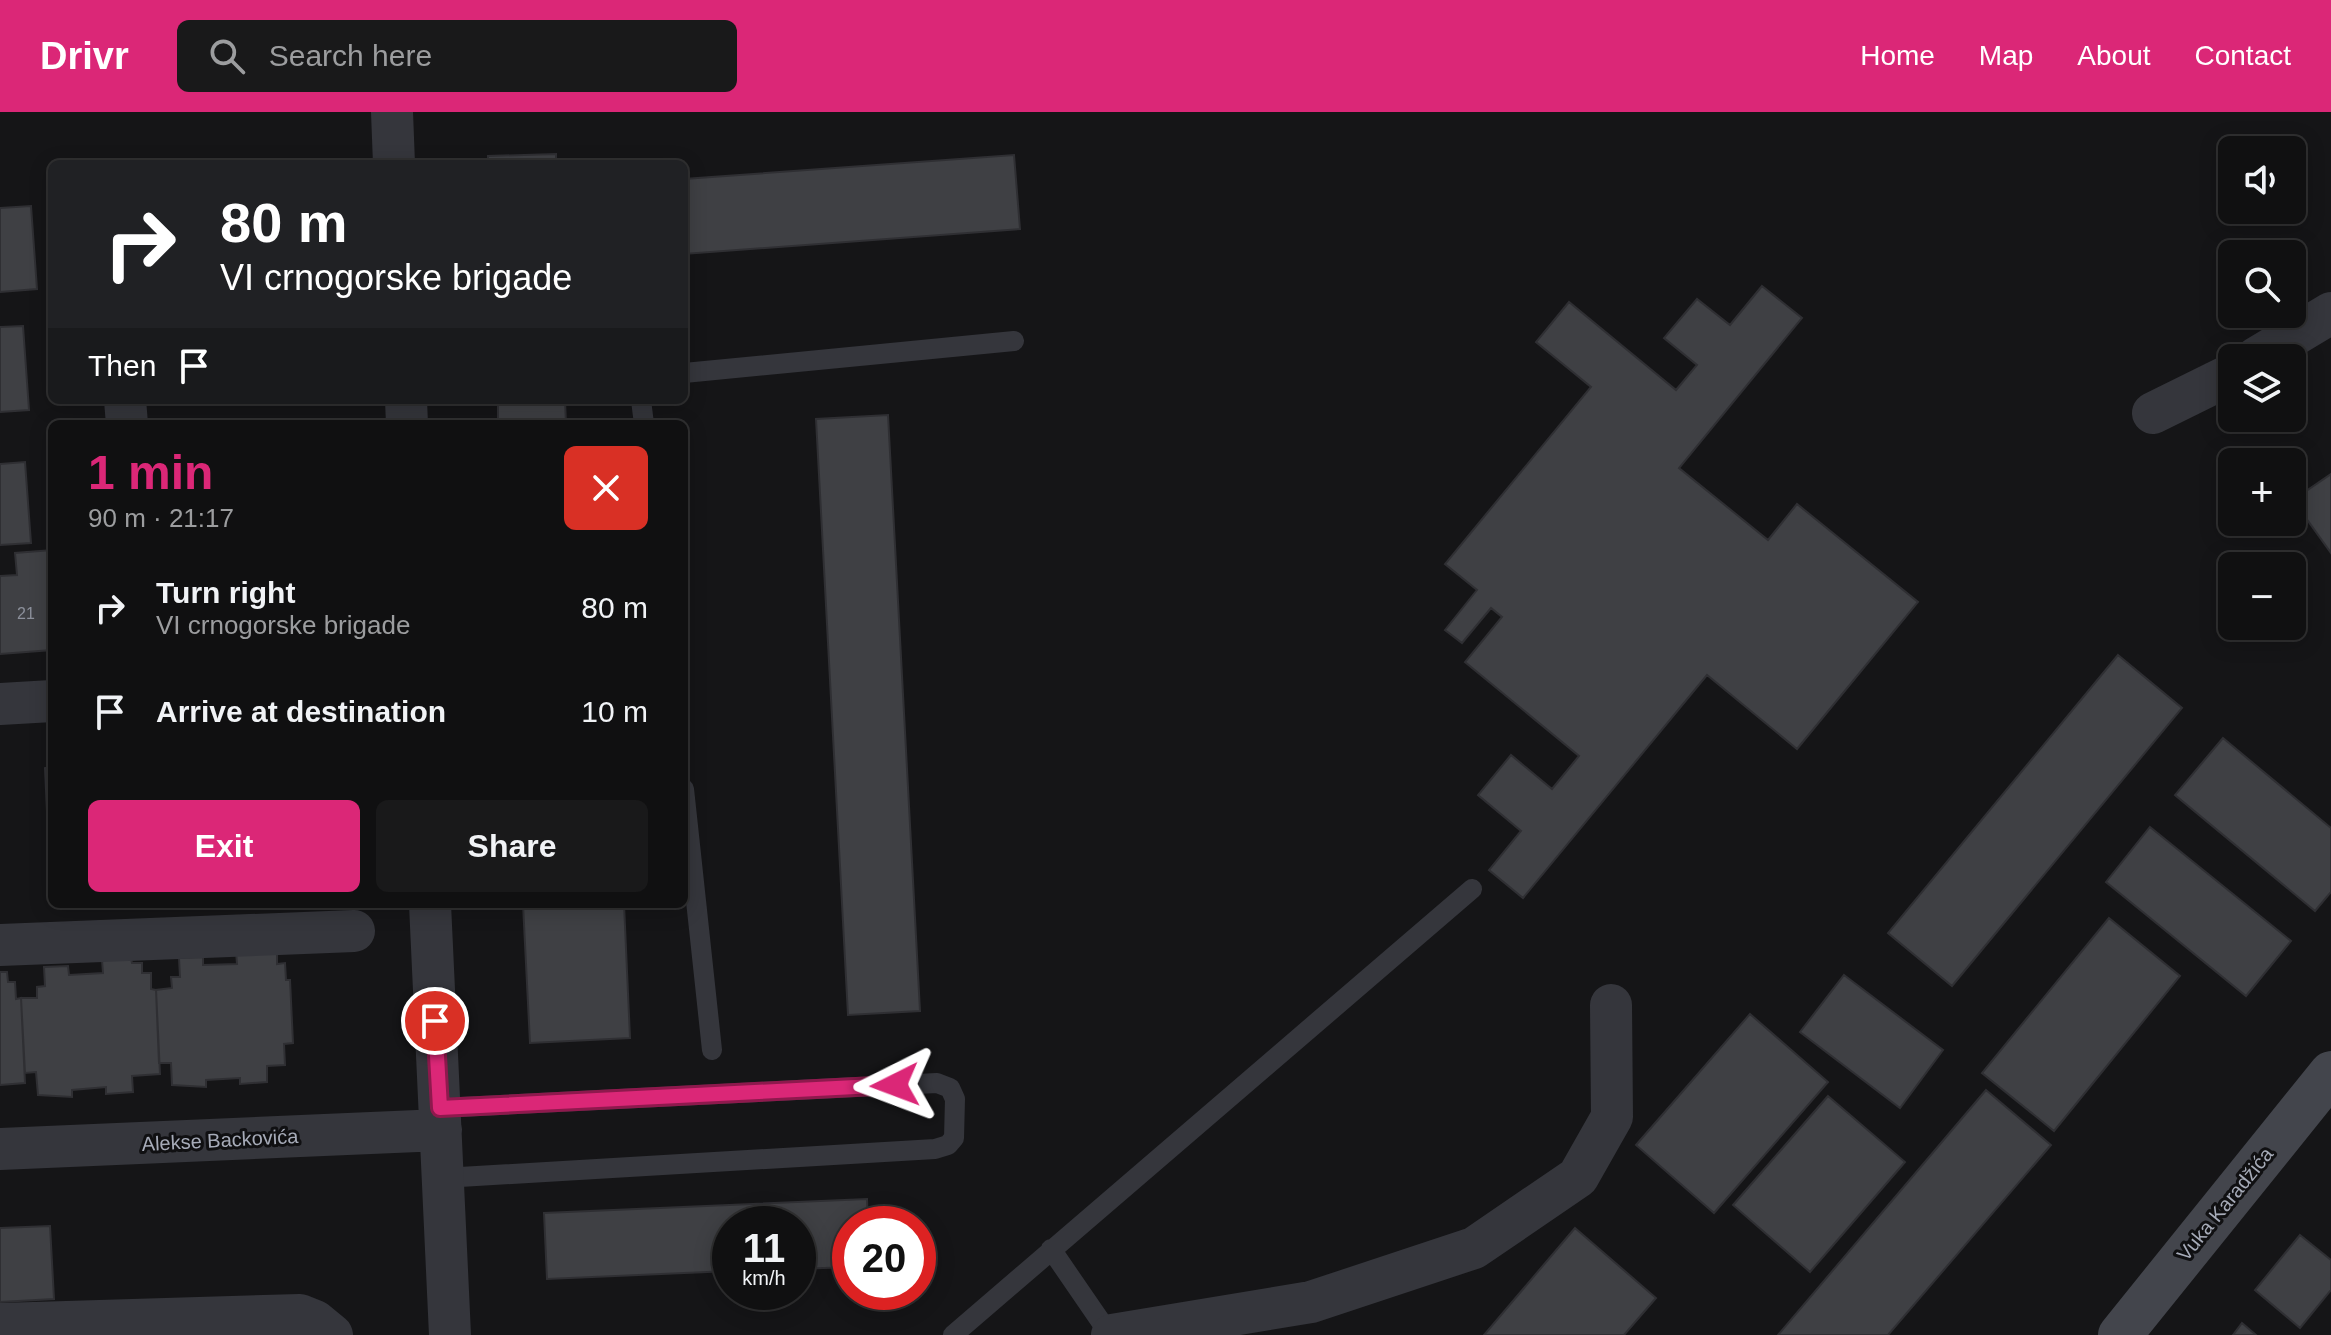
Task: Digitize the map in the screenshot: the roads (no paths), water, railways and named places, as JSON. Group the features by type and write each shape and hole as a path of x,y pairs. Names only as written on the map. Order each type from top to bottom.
{"street":[{"path":"392,112 394,160"},
{"path":"2279,344 2331,313"},
{"path":"2153,413 2218,381"},
{"path":"0,704 48,701"},
{"path":"430,908 450,1335"},
{"path":"0,945 354,931"},
{"path":"1111,1335 1311,1302 1474,1248 1578,1177 1612,1117 1611,1005"},
{"name":"Vuka Karadžića","path":"2120,1335 2331,1073"},
{"name":"Alekse Backovića","path":"0,1149 440,1119"},
{"path":"0,1324 300,1315 315,1321 332,1335"}],"lane":[{"path":"688,373 1014,341"},
{"path":"688,826 712,1050"},
{"path":"953,1335 1472,889"},
{"path":"440,1119 937,1083 950,1088 955,1099 954,1138 948,1145 935,1149 443,1178"},
{"path":"1051,1249 1111,1335"}]}
